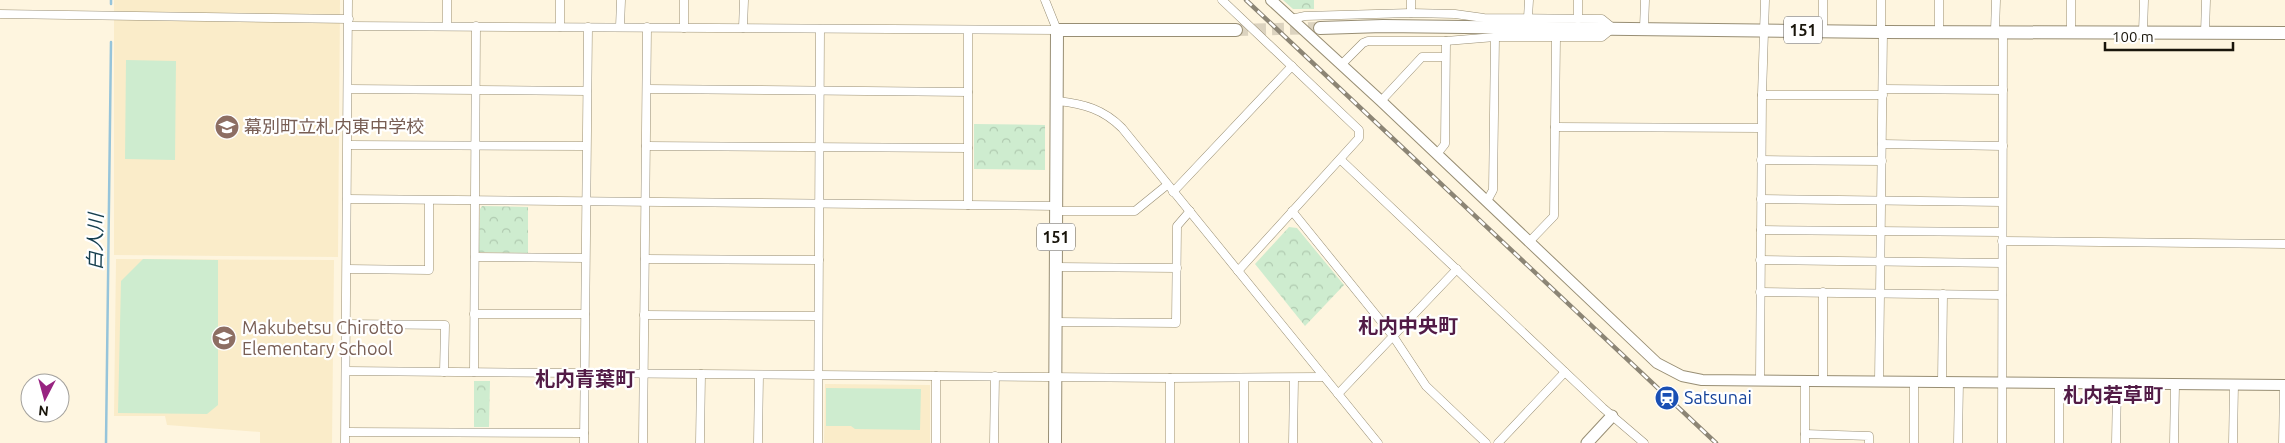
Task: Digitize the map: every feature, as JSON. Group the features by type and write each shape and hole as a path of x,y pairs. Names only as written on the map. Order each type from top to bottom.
{"main road":[{"name":"151","path":"1320,28 1383,26 1882,32 2285,33"},
{"path":"1057,30 1236,30"},
{"name":"151","path":"1055,443 1057,30"},
{"path":"1587,443 1612,416"}],"street":[{"path":"346,443 348,0"},
{"path":"447,0 447,26"},
{"path":"560,0 560,27"},
{"path":"620,27 621,0"},
{"path":"684,0 684,28"},
{"path":"743,28 744,0"},
{"path":"0,14 447,26 1057,30 1046,0"},
{"path":"1222,0 1359,130 1359,138 1341,160 1238,271"},
{"path":"1270,0 1381,101 1657,363 1682,376 1702,380 2285,385 2284,443"},
{"path":"1411,13 1412,0"},
{"path":"1528,0 1528,18"},
{"path":"1578,0 1578,19"},
{"path":"1644,0 1644,28"},
{"path":"1760,380 1761,128 1765,0"},
{"path":"1823,0 1823,30"},
{"path":"1879,381 1883,92 1881,0"},
{"path":"1939,0 1939,32"},
{"path":"1996,0 2003,90 2002,443"},
{"path":"2071,0 2071,32"},
{"path":"2143,32 2144,0"},
{"path":"2205,33 2206,0"},
{"path":"1291,19 1305,16 1411,13 1455,14 1484,18 1602,19 1613,28 1602,38 1495,37 1446,41 1368,42 1363,43 1340,65"},
{"path":"474,372 476,26"},
{"path":"584,443 588,27"},
{"path":"643,443 647,28"},
{"path":"818,443 820,29"},
{"path":"968,30 968,205"},
{"path":"1487,201 1493,190 1495,37"},
{"path":"1529,242 1554,216 1556,37"},
{"path":"1437,154 1444,144 1446,41"},
{"path":"1381,101 1422,57 1445,57"},
{"path":"1173,192 1292,66"},
{"path":"349,89 586,91"},
{"path":"647,89 968,92"},
{"path":"1762,95 2003,90"},
{"path":"1058,101 1083,104 1111,118 1122,128 1378,443"},
{"path":"1555,127 1761,128"},
{"path":"1882,144 2003,146"},
{"path":"348,145 586,146"},
{"path":"646,146 968,148"},
{"path":"1341,160 1612,416 1644,443"},
{"path":"1761,160 1882,161"},
{"path":"347,199 968,205 1135,211 1167,185"},
{"path":"1761,199 2002,202"},
{"path":"347,269 429,270 429,200"},
{"path":"1055,322 1176,323 1177,226 1190,211"},
{"path":"1292,211 1392,336 1426,386 1486,443"},
{"path":"1760,230 2002,232"},
{"path":"2002,242 2285,244"},
{"path":"475,257 585,258"},
{"path":"645,259 819,260"},
{"path":"1760,260 2002,263"},
{"path":"1056,267 1177,268"},
{"path":"1338,394 1457,269"},
{"path":"1760,292 2002,294"},
{"path":"1823,292 1823,381"},
{"path":"1942,382 1943,294"},
{"path":"474,314 585,314"},
{"path":"644,315 818,316"},
{"path":"346,324 444,325 444,372"},
{"path":"346,371 1170,378 1324,377"},
{"path":"1498,443 1565,372"},
{"path":"700,443 701,374"},
{"path":"758,443 759,375"},
{"path":"936,376 936,443"},
{"path":"994,443 995,376"},
{"path":"1170,378 1170,443"},
{"path":"1244,378 1244,443"},
{"path":"1293,443 1294,378"},
{"path":"1805,381 1805,439 1869,436 1869,443"},
{"path":"1914,382 1914,443"},
{"path":"1958,443 1959,382"},
{"path":"2059,384 2059,443"},
{"path":"2116,443 2117,384"},
{"path":"2233,443 2234,384"},
{"path":"2174,443 2175,385"},
{"path":"346,432 584,433"}],"shaded area":[{"name":"幕別町立札内東中学校","path":"114,0 340,0 338,257 114,255"},
{"name":"Makubetsu Chirotto Elementary School","path":"116,259 334,260 332,443 260,443 260,432 167,425 165,416 114,416"},
{"path":"825,384 930,385 930,443 824,443"}],"green space":[{"path":"1283,0 1314,0 1314,9 1293,9"},
{"path":"126,60 176,61 175,160 125,159"},
{"path":"974,124 1045,125 1045,170 974,169"},
{"path":"482,206 528,207 528,253 479,252 480,209"},
{"path":"1289,227 1297,228 1344,285 1305,326 1255,264"},
{"path":"143,259 218,260 218,405 207,414 118,413 121,281"},
{"path":"474,381 490,381 489,427 474,427"},
{"path":"826,388 921,389 920,430 855,429 851,426 826,426"}],"waterway":[{"name":"白人川","path":"106,443 111,42"}],"tunnel":[{"path":"1236,30 1320,28"}],"railway":[{"path":"1246,0 1716,443"}],"place":[{"name":"幕別町立札内東中学校","path":"227,127"},
{"name":"Makubetsu Chirotto Elementary School","path":"224,338"},
{"name":"Satsunai","path":"1667,398"}],"district":[{"name":"札内中央町","path":"1408,326"},
{"name":"札内青葉町","path":"585,379"},
{"name":"札内若草町","path":"2113,395"}]}
